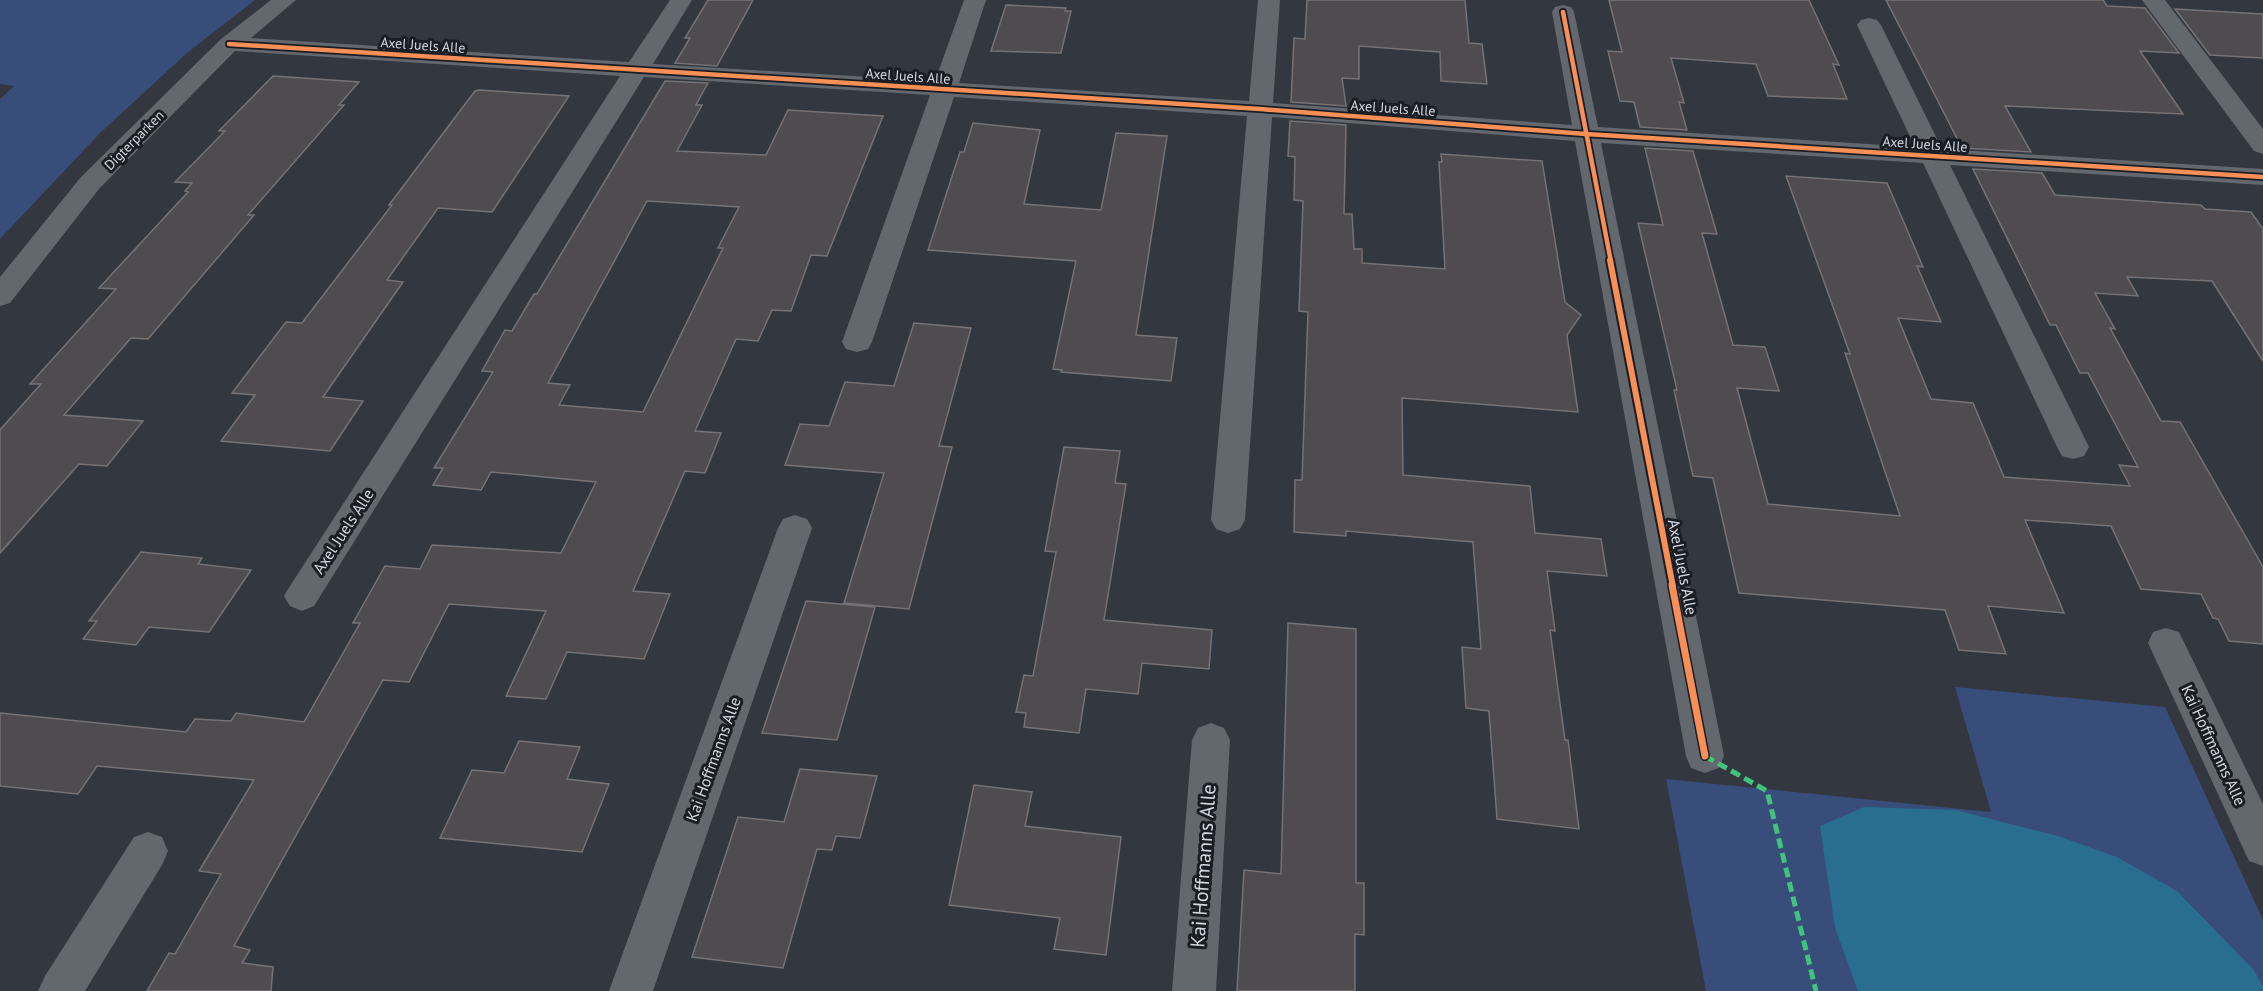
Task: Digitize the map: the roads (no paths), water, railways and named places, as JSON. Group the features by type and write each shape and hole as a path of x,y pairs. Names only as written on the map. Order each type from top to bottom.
{"street":[{"name":"Digterparken","path":"0,296 90,183 229,44 285,0"},
{"name":"Axel Juels Alle","path":"302,596 681,0"},
{"name":"Axel Juels Alle","path":"857,342 975,0"},
{"path":"1228,520 1269,0"},
{"path":"2153,0 2263,146"},
{"name":"Axel Juels Alle","path":"1563,12 1705,756"},
{"name":"Axel Juels Alle","path":"1869,25 2073,447"},
{"name":"Axel Juels Alle","path":"229,44 945,91 1260,109 1586,134 2263,177"},
{"name":"Kai Hoffmanns Alle","path":"631,991 795,528"},
{"name":"Kai Hoffmanns Alle","path":"2166,643 2263,847"},
{"name":"Kai Hoffmanns Alle","path":"1194,991 1211,740"},
{"path":"60,991 148,851"}]}
